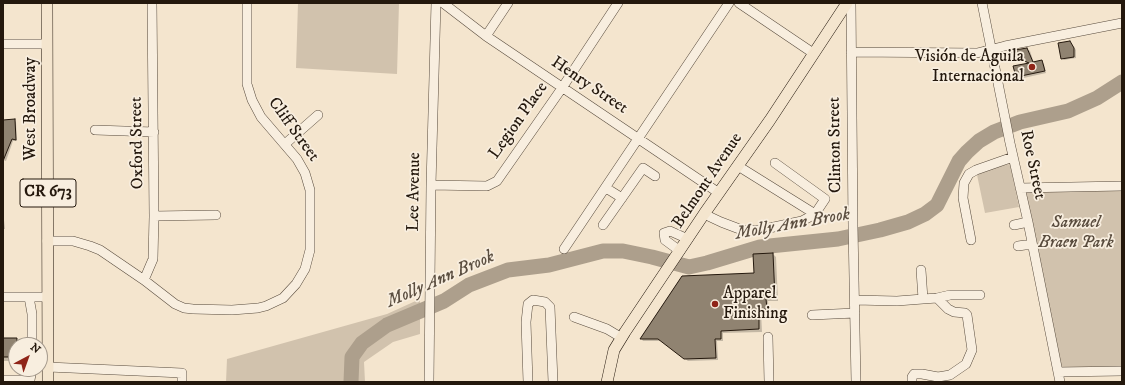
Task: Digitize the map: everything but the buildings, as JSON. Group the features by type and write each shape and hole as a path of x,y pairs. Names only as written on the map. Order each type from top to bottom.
{"main road":[{"name":"West Broadway","path":"47,3 48,337"},
{"name":"Belmont Avenue","path":"607,382 614,350 654,287 685,244 847,3"}],"street":[{"name":"Oxford Street","path":"144,280 153,259 154,132 152,3"},
{"name":"Cliff Street","path":"47,241 73,241 100,250 144,280 175,304 184,308 197,310 232,310 258,308 279,300 291,290 301,276 310,250 311,201 309,182 297,159 261,117 249,92 247,84 247,3"},
{"name":"Lee Avenue","path":"429,382 431,185 436,3"},
{"name":"Henry Street","path":"443,3 486,36 719,193"},
{"path":"486,36 508,3"},
{"name":"Legion Place","path":"431,185 487,186 497,181 562,88 618,3"},
{"path":"564,249 729,3"},
{"path":"739,3 813,53"},
{"name":"Clinton Street","path":"851,3 856,382"},
{"name":"Roe Street","path":"982,3 1060,382"},
{"path":"851,52 977,53 1122,23"},
{"path":"3,44 47,44"},
{"path":"284,144 318,115"},
{"path":"95,130 154,132"},
{"path":"970,240 963,198 964,183 969,174 976,170 1013,157"},
{"path":"704,214 742,230 760,230 802,221 815,214 825,199 775,163"},
{"path":"738,166 815,214"},
{"path":"603,225 643,168 655,176"},
{"path":"1020,188 1122,186"},
{"path":"606,188 622,198"},
{"path":"154,216 216,215"},
{"path":"1014,225 1028,222"},
{"path":"1018,246 1032,244"},
{"path":"921,270 923,299"},
{"path":"855,300 898,301 937,298 950,295 980,295"},
{"path":"3,297 48,297"},
{"path":"29,297 32,314 32,337"},
{"path":"912,382 912,377 914,374 938,377 950,375 966,364 972,350 968,315 948,309 937,298"},
{"path":"528,382 526,322 528,304 533,300 545,302 550,307 553,382"},
{"path":"812,315 855,313"},
{"path":"574,317 607,329 622,338"},
{"path":"768,337 769,382"},
{"path":"48,367 182,373 182,382"},
{"path":"1058,372 1122,371"},
{"path":"3,380 30,381"}],"green space":[{"path":"298,3 399,3 397,74 296,68"},
{"path":"1010,164 1019,207 985,213 976,170"},
{"name":"Samuel Braen Park","path":"1122,186 1122,373 1058,375 1021,189"},
{"path":"420,299 420,334 393,342 364,362 365,382 226,382 227,359 387,314"}],"waterway":[{"name":"Molly Ann Brook","path":"351,382 352,357 362,343 387,325 444,301 469,285 508,270 549,265 603,251 623,251 689,267 760,247 838,239 908,222 925,214 937,205 959,161 979,141 994,132 1020,122 1068,111 1097,98 1122,82"}],"place":[{"name":"Visión de Aguila Internacional","path":"1032,67"},
{"name":"Apparel Finishing","path":"715,304"}]}
